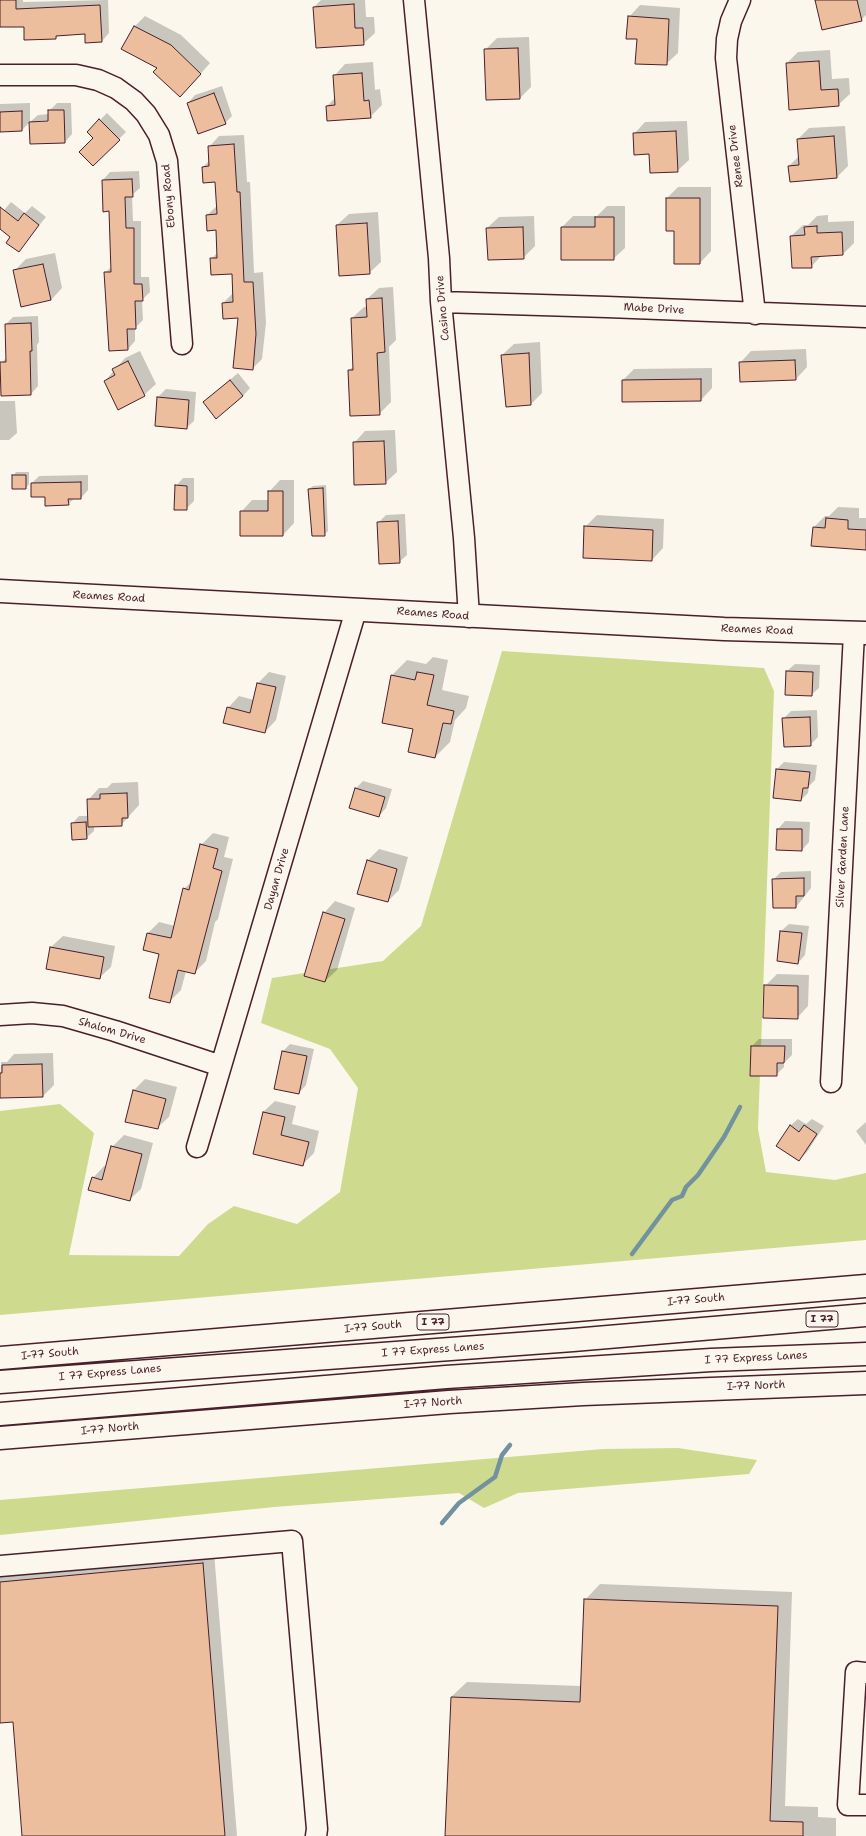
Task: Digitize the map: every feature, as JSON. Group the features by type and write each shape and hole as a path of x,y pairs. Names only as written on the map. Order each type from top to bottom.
{"main road":[{"name":"Reames Road","path":"0,591 469,617 724,629 860,633"},
{"name":"I-77 South","path":"0,1358 866,1286"},
{"name":"I 77 Express Lanes","path":"0,1382 132,1371 573,1340 866,1315"},
{"name":"I 77 Express Lanes","path":"0,1414 454,1377 711,1360 866,1354"},
{"name":"I-77 North","path":"0,1438 448,1402 583,1394 866,1383"}],"street":[{"name":"Casino Drive","path":"414,0 438,250 441,302 463,531 469,617"},
{"name":"Renee Drive","path":"740,0 731,20 727,39 726,58 754,314"},
{"name":"Ebony Road","path":"0,75 76,75 98,80 116,88 134,100 146,114 159,135 167,161 182,344"},
{"name":"Mabe Drive","path":"441,302 866,317"},
{"name":"Dayan Drive","path":"197,1147 356,610"},
{"name":"Silver Garden Lane","path":"831,1082 860,633"},
{"name":"Shalom Drive","path":"0,1015 32,1013 63,1016 115,1030 222,1066"},
{"path":"0,1566 292,1541 317,1829 316,1836"},
{"path":"866,1673 856,1672 848,1805 866,1805"}],"green space":[{"path":"502,651 764,668 774,691 758,1129 766,1172 835,1180 866,1173 866,1240 0,1315 0,1111 60,1104 94,1133 69,1255 179,1256 208,1224 234,1206 297,1224 340,1192 358,1088 330,1049 261,1023 272,978 383,961 421,926"},
{"path":"678,1448 757,1460 749,1474 518,1493 484,1508 459,1493 274,1507 0,1535 0,1500 603,1449"}],"building":[{"path":"0,0 16,0 16,9 100,5 102,42 85,43 85,34 56,36 56,39 24,40 24,27 0,27"},
{"path":"815,0 857,0 862,21 822,30"},
{"path":"354,4 355,28 363,28 364,45 316,48 313,7"},
{"path":"628,16 669,19 667,65 635,64 637,39 626,39"},
{"path":"134,26 171,45 201,74 180,97 153,72 157,68 121,49"},
{"path":"518,48 520,99 486,100 484,49"},
{"path":"819,61 821,90 838,89 839,106 789,110 786,63"},
{"path":"362,73 364,101 369,100 371,118 327,121 326,106 335,105 333,75"},
{"path":"214,93 226,124 198,134 187,103"},
{"path":"48,110 64,110 65,143 30,144 29,122 48,121"},
{"path":"22,111 22,131 0,132 0,112"},
{"path":"99,119 120,140 93,166 79,152 93,138 87,132"},
{"path":"676,131 678,172 650,173 649,154 634,155 633,133"},
{"path":"834,136 837,178 790,182 788,166 799,165 797,139"},
{"path":"234,144 237,192 240,192 244,282 253,282 256,334 253,370 233,368 238,318 223,319 222,303 233,302 232,274 211,275 210,258 217,258 216,230 207,231 206,215 217,214 215,182 203,183 202,167 209,166 208,146"},
{"path":"132,179 133,197 125,197 126,228 134,228 134,284 142,284 143,301 135,301 136,329 127,329 128,350 109,351 104,272 111,272 109,211 103,212 102,180"},
{"path":"666,198 700,198 700,264 674,264 674,231 666,231"},
{"path":"0,207 18,221 24,213 39,225 19,252 6,243 10,237 0,229"},
{"path":"595,217 614,217 614,260 561,260 561,227 595,227"},
{"path":"367,223 370,274 339,276 336,225"},
{"path":"817,226 817,233 842,232 843,255 811,257 812,268 792,268 790,236 805,235 804,227"},
{"path":"523,227 524,259 488,260 486,228"},
{"path":"43,264 51,300 21,307 13,270"},
{"path":"382,298 385,352 377,353 380,415 350,416 348,370 353,370 351,318 367,317 366,299"},
{"path":"31,323 31,395 1,396 0,362 6,362 5,324"},
{"path":"529,353 531,405 506,407 501,355"},
{"path":"795,360 796,380 740,382 739,362"},
{"path":"128,361 145,396 118,410 104,381 115,375 112,369"},
{"path":"701,379 701,401 622,402 622,380"},
{"path":"230,380 243,396 216,419 203,402"},
{"path":"157,397 189,400 187,429 155,426"},
{"path":"384,441 386,484 354,485 353,442"},
{"path":"12,475 26,475 26,489 12,489"},
{"path":"81,482 81,499 68,499 69,505 45,506 45,497 31,497 31,483"},
{"path":"175,485 187,486 187,510 174,510"},
{"path":"323,488 325,536 312,536 308,489"},
{"path":"268,491 283,491 283,536 240,536 240,511 268,511"},
{"path":"826,518 848,520 848,529 866,530 866,550 811,546 813,527 825,528"},
{"path":"398,521 400,563 379,564 377,522"},
{"path":"584,526 653,530 652,561 583,558"},
{"path":"786,671 813,672 812,696 785,695"},
{"path":"417,672 434,675 427,705 454,711 451,724 443,723 435,758 408,752 413,729 382,723 391,675 415,680"},
{"path":"257,683 276,687 265,733 223,723 227,707 250,713"},
{"path":"810,717 811,746 784,747 782,718"},
{"path":"776,769 810,772 808,788 803,788 801,801 773,798"},
{"path":"355,788 385,797 379,817 349,808"},
{"path":"127,793 128,818 122,818 122,826 88,827 87,799 100,799 100,794"},
{"path":"86,822 87,839 72,840 71,823"},
{"path":"777,829 802,829 802,851 776,850"},
{"path":"200,844 218,849 213,868 222,871 195,974 178,970 170,1003 149,998 159,954 143,950 147,933 171,938 183,888 189,890"},
{"path":"367,860 397,869 388,902 357,894"},
{"path":"804,878 804,896 796,896 796,908 773,908 772,879"},
{"path":"323,912 345,919 325,982 304,976"},
{"path":"780,931 802,933 798,964 777,961"},
{"path":"50,947 104,957 100,979 46,969"},
{"path":"764,985 798,986 798,1019 763,1018"},
{"path":"751,1046 785,1046 784,1063 777,1063 777,1076 750,1076"},
{"path":"282,1051 307,1056 299,1094 274,1089"},
{"path":"42,1064 43,1097 0,1098 0,1073 2,1073 2,1065"},
{"path":"133,1090 166,1099 158,1129 125,1122"},
{"path":"263,1112 285,1117 281,1135 309,1142 303,1166 253,1154"},
{"path":"790,1125 799,1132 804,1125 817,1134 799,1161 776,1146"},
{"path":"111,1146 142,1154 130,1201 88,1190 92,1177 102,1180"},
{"path":"203,1563 225,1836 22,1836 13,1722 0,1723 0,1582"},
{"path":"584,1599 778,1606 770,1821 803,1822 803,1836 445,1836 451,1697 580,1702"}],"waterway":[{"path":"632,1254 672,1200 682,1196 686,1187 698,1175 724,1137 740,1107"},
{"path":"442,1523 459,1503 495,1477 502,1455 510,1445"}]}
